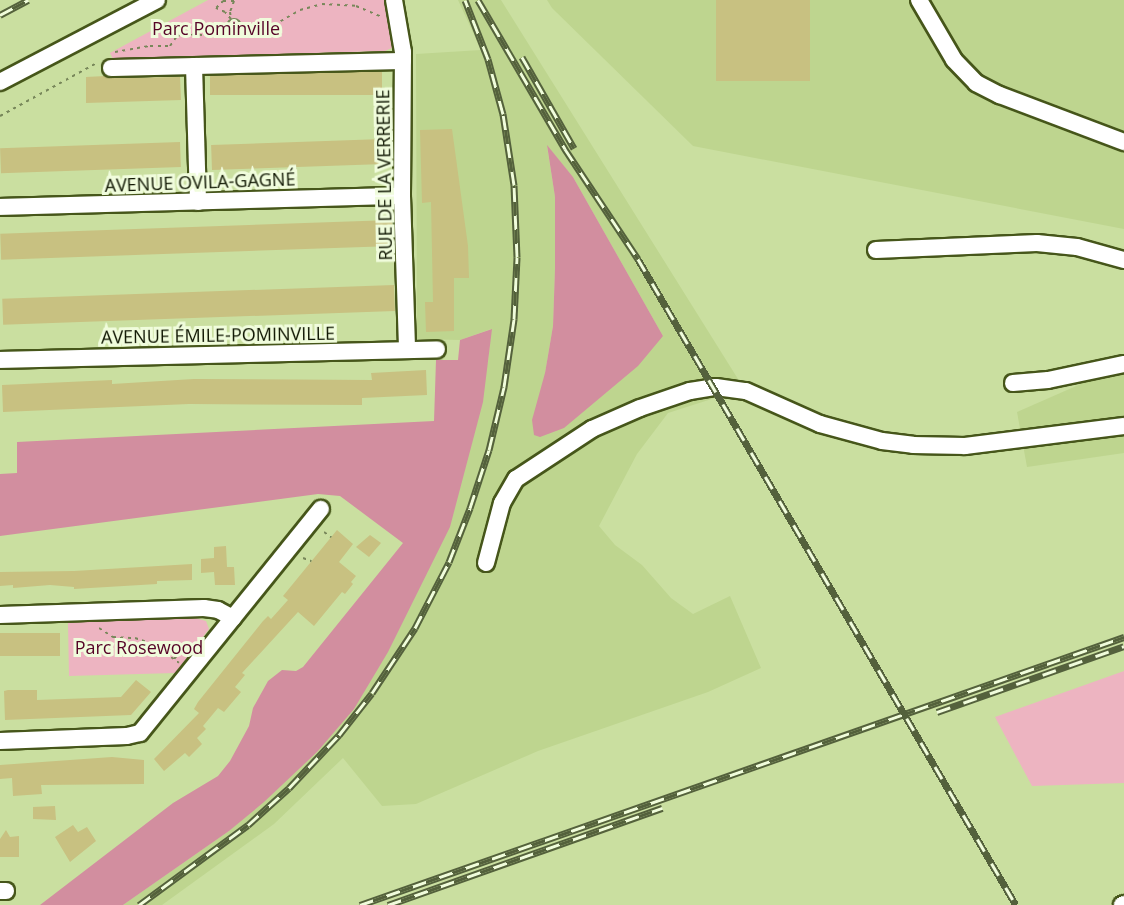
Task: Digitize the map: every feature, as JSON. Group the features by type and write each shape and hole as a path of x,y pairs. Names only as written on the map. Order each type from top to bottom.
{"street":[{"path":"0,82 157,0"},
{"name":"RUE DE LA VERRERIE","path":"394,0 401,32 403,61 402,196 407,350"},
{"path":"919,0 954,60 976,83 1000,95 1124,142"},
{"path":"109,60 195,66 403,61"},
{"path":"195,66 198,202"},
{"name":"AVENUE OVILA-GAGNÉ","path":"0,207 402,196"},
{"path":"876,250 1037,243 1077,247 1124,260"},
{"name":"AVENUE ÉMILE-POMINVILLE","path":"0,360 437,349"},
{"path":"1013,383 1048,380 1124,364"},
{"path":"486,563 502,503 516,479 592,429 640,408 697,390 716,387 746,391 820,424 882,441 913,445 965,446 1124,426"},
{"path":"0,741 137,735 321,509"},
{"path":"0,615 204,608 218,610 233,618"}],"path":[{"path":"223,1 234,1 230,12 231,20 225,12 216,8 223,1"},
{"path":"0,116 128,49 170,46 177,36 184,34 236,38 282,21 307,7 332,3 356,6 385,20"},
{"path":"231,20 241,21 241,28 235,33 229,31 225,25 231,20"},
{"path":"282,21 285,24"},
{"path":"235,33 236,38"},
{"path":"320,529 331,537"},
{"path":"298,556 311,561"},
{"path":"96,621 99,629 109,635 146,643 175,656 183,666"},
{"path":"175,656 186,645"}],"shaded area":[{"path":"458,0 501,0 748,395 721,396 668,413 637,454 599,526 615,545 642,565 671,598 693,614 730,596 761,668 708,692 538,751 416,804 382,806 343,758 274,824 162,905 123,905 229,831 317,752 488,362 491,329 460,340 417,339 416,54 481,50","holes":["547,146 573,177 663,336 545,373 553,326 555,268 555,197"]},
{"path":"547,0 1124,0 1124,229 693,146 552,8"},
{"path":"547,145 573,177 663,336 638,366 564,428 540,437 534,435 532,420 545,373 553,326 555,268 555,197"},
{"path":"492,329 483,402 450,527 388,652 354,709 317,752 264,802 229,831 123,905 40,905 173,803 218,776 230,761 249,726 253,708 268,681 282,670 296,671 303,667 403,543 340,496 318,494 0,536 0,474 17,473 17,442 434,421 436,360 458,360 460,340"},
{"path":"1124,365 1124,453 1027,467 1017,412"}],"green space":[{"name":"Parc Pominville","path":"208,0 385,0 394,47 385,51 113,59 110,53"},
{"name":"Parc Rosewood","path":"195,618 206,621 209,629 175,673 69,676 68,622"},
{"path":"1124,671 1124,783 1032,786 995,717"}],"building":[{"path":"716,0 810,0 810,81 716,81"},
{"path":"210,72 382,72 382,95 210,95"},
{"path":"86,77 111,78 180,77 181,100 86,103"},
{"path":"452,129 468,246 469,278 454,278 454,331 426,332 425,302 433,302 431,202 422,203 420,130"},
{"path":"383,139 384,164 212,170 211,145"},
{"path":"180,142 181,167 1,173 0,148"},
{"path":"392,220 393,246 1,260 0,234"},
{"path":"394,285 395,311 3,325 2,299"},
{"path":"426,370 427,395 362,398 362,405 189,404 3,412 2,385 112,380 112,384 194,379 372,380 371,373"},
{"path":"337,530 353,544 339,562 356,576 351,582 353,584 345,594 342,592 314,626 298,612 242,673 245,675 235,687 241,692 224,712 218,708 203,726 206,729 197,738 202,744 189,757 185,753 164,771 154,759 199,713 194,709 198,702 263,621 268,616 271,619 288,600 283,596"},
{"path":"370,535 381,543 369,557 356,547"},
{"path":"226,546 227,567 234,567 235,585 215,585 214,572 201,573 201,559 214,558 214,547"},
{"path":"192,564 192,580 74,589 74,587 50,585 13,588 13,585 0,586 0,572 74,571"},
{"path":"0,633 60,633 60,656 0,656"},
{"path":"136,680 151,692 131,715 5,720 4,691 37,690 37,700 121,697"},
{"path":"112,757 144,760 144,784 41,785 42,794 13,796 12,778 0,779 0,765"},
{"path":"55,806 56,820 33,819 33,807"},
{"path":"73,825 78,832 87,827 96,841 70,862 55,837"},
{"path":"6,830 10,837 19,836 19,857 0,857 0,839"}],"railway":[{"path":"0,15 28,0"},
{"path":"139,905 248,825 289,788 339,735 372,693 415,628 449,562 470,508 489,450 504,387 514,319 517,257 514,185 503,114 488,59 465,0"},
{"path":"478,0 565,149 638,259 1016,905"},
{"path":"522,57 574,148"},
{"path":"360,905 1124,637"},
{"path":"937,712 1124,646"},
{"path":"388,905 662,808"}]}
